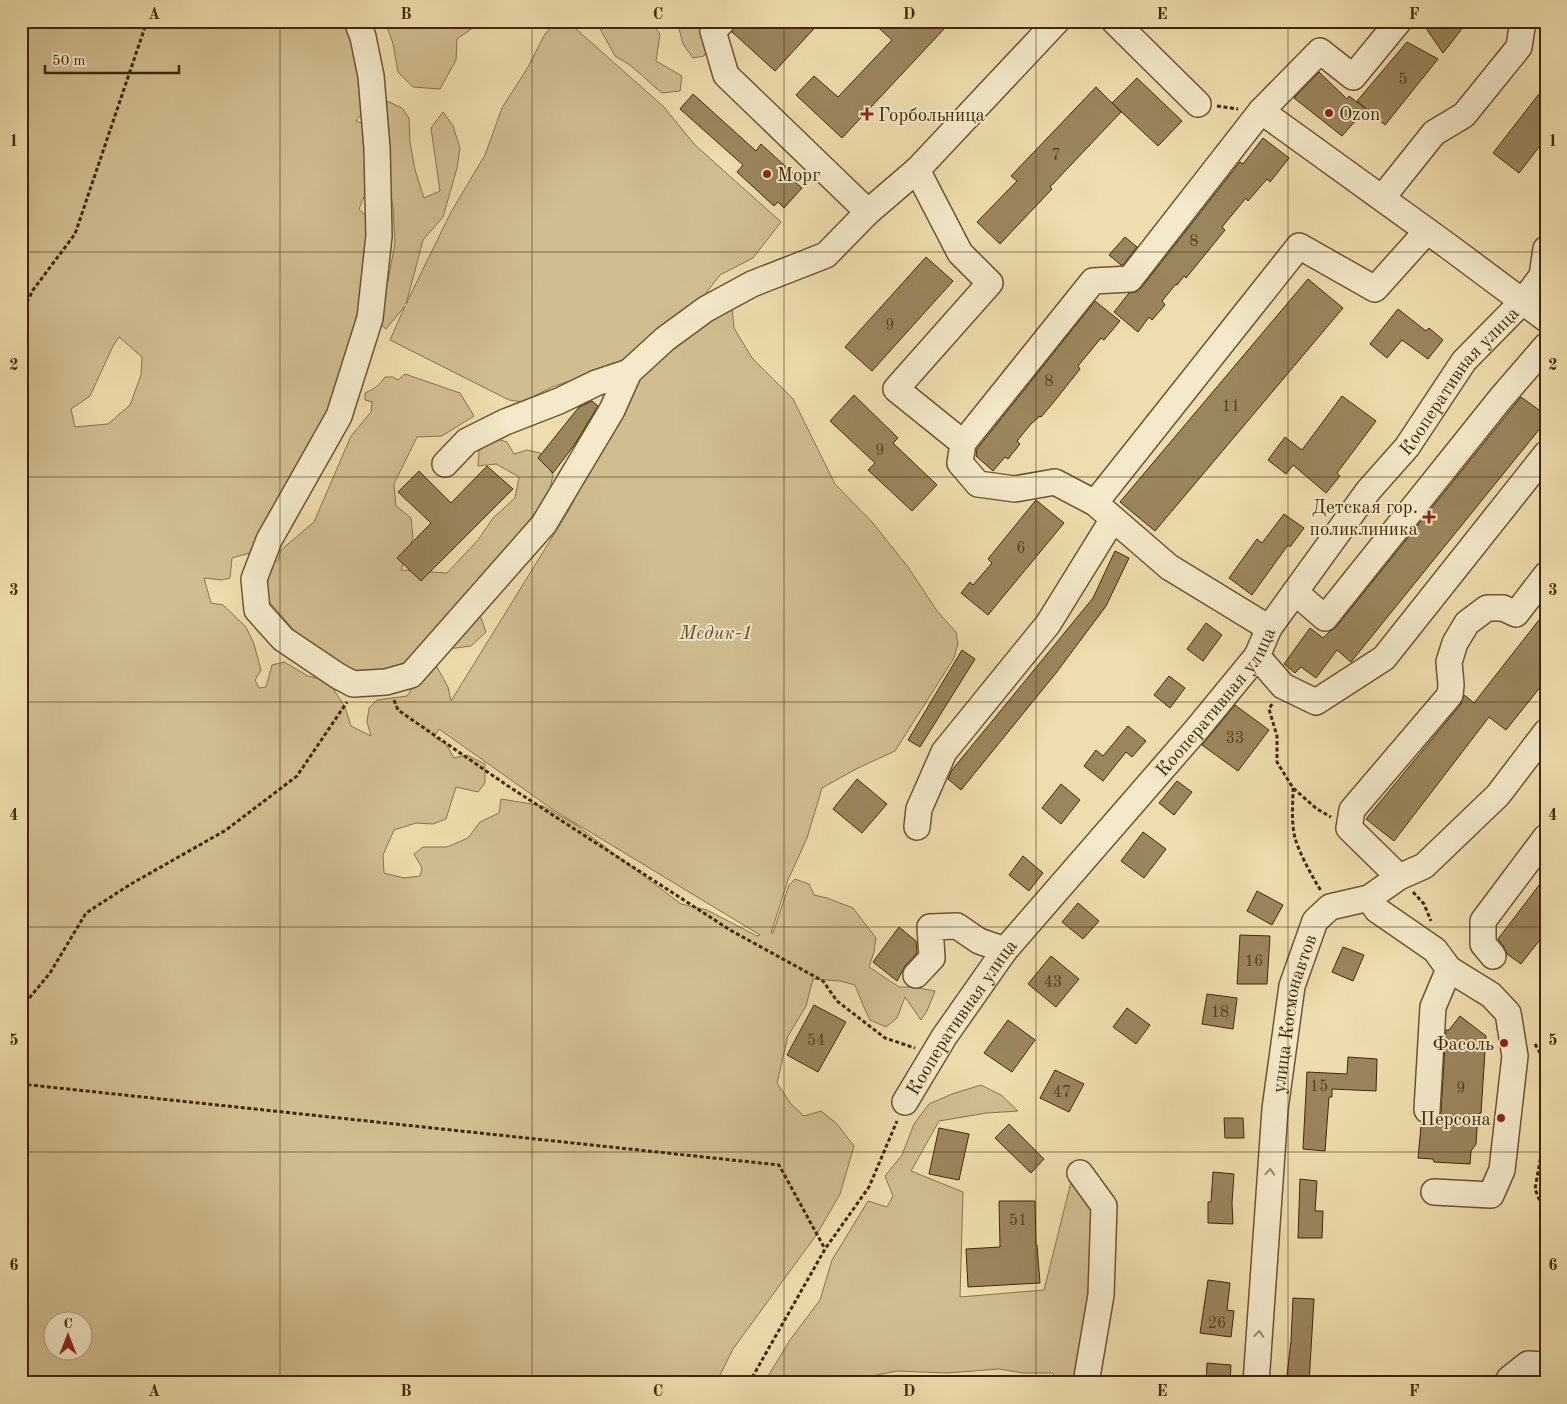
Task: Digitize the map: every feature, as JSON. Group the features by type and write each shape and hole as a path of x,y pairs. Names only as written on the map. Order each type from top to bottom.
{"street":[{"path":"357,21 363,37 371,76 378,148 379,236 370,318 339,416 269,540 254,579 257,610 283,639 353,684 386,682 412,675 544,524 612,410 629,372 665,339 706,310 752,284 826,256 868,212 917,170 1057,21"},
{"path":"723,21 713,31 726,75 868,212"},
{"path":"1114,21 1198,104"},
{"path":"1269,628 1169,567 1095,503 1055,482 1015,489 978,484 960,463 963,443 1093,280 1130,279 1261,111 1320,51 1352,77 1399,21"},
{"path":"1382,198 1434,132 1464,116 1519,48 1523,21"},
{"path":"1261,111 1546,319"},
{"path":"917,170 960,253 990,283 896,389 963,443"},
{"path":"1095,503 1299,246 1375,289 1427,231"},
{"name":"Кооперативная улица","path":"905,1102 944,1037 1005,950 1197,729 1257,656 1269,628 1368,492 1407,447 1464,361 1523,301 1542,276 1546,249"},
{"path":"1295,592 1325,618 1495,406 1546,346"},
{"path":"445,464 467,441 497,426 559,401 596,383 629,372"},
{"path":"1257,656 1283,686 1316,702 1384,658 1546,454"},
{"path":"917,827 919,809 944,752 1048,624 1113,519"},
{"path":"1399,877 1349,828 1352,810 1450,695 1452,685 1449,662 1455,643 1467,623 1487,608 1503,608 1516,614 1546,575"},
{"path":"1330,907 1369,898 1399,877 1424,866 1498,795 1546,732"},
{"path":"1493,956 1483,944 1483,921 1546,837"},
{"path":"1369,898 1377,910 1492,995 1508,1013 1515,1056 1502,1170 1492,1194 1434,1192"},
{"name":"улица Космонавтов","path":"1256,1383 1275,1109 1292,986 1315,921 1330,907"},
{"path":"916,975 932,958 930,927 957,926 980,941 1005,950"},
{"path":"1427,1110 1433,1007 1442,959"},
{"path":"1080,1173 1104,1206 1101,1295 1086,1383"},
{"path":"1508,1383 1509,1379 1528,1364 1546,1365"}],"path":[{"path":"21,314 33,290 75,234 147,21"},
{"path":"1198,104 1261,111"},
{"path":"386,682 398,710 505,784 730,930 823,982 837,1001 885,1038 934,1054"},
{"path":"21,1008 50,973 86,912 226,830 297,776 352,694 353,684"},
{"path":"1283,686 1269,709 1277,736 1277,762 1293,788 1317,809 1349,828"},
{"path":"1293,788 1292,816 1295,839 1313,878 1330,907"},
{"path":"1399,877 1424,904 1434,927 1442,959"},
{"path":"21,1084 779,1165 825,1249"},
{"path":"749,1383 825,1249 869,1187 905,1102"}],"green space":[{"name":"Медик-1","path":"21,21 350,21 366,108 356,121 369,126 371,179 359,209 367,217 369,233 363,291 354,339 331,415 308,445 306,461 277,501 253,552 232,558 230,578 222,580 204,578 211,603 223,605 246,627 254,644 261,670 255,680 259,688 266,687 272,665 284,662 308,676 328,681 345,707 351,726 371,736 367,722 369,708 377,700 407,696 418,680 437,667 448,687 451,701 569,510 640,369 732,306 734,328 752,358 793,399 835,484 872,522 908,567 937,611 956,632 958,643 954,658 895,751 856,769 822,788 807,838 788,880 771,933 773,933 789,885 795,879 809,884 814,895 853,908 876,938 869,967 899,987 914,987 935,991 921,1020 905,997 897,1018 886,1027 870,1020 855,985 840,981 813,979 806,1006 788,1036 777,1083 791,1104 804,1116 821,1111 837,1124 854,1146 840,1194 817,1234 733,1349 716,1383 21,1383","holes":["119,337 142,357 141,375 130,405 108,424 75,427 71,409 90,396","439,729 552,809 760,935 757,936 707,910 681,904 576,825 543,806 501,799 499,813 480,822 468,838 447,847 423,847 414,854 422,868 420,876 404,878 384,873 383,855 394,830 416,823 433,824 446,819 456,787 478,792 485,783 485,764 467,755 454,758 446,744 434,737"]},
{"path":"385,21 490,21 477,25 457,39 456,60 440,89 413,87 398,72 393,44"},
{"path":"556,21 567,21 664,107 694,144 781,222 753,258 720,275 703,297 627,361 552,387 523,402 509,400 390,340 405,306 386,329 371,316 388,281 395,243 393,208 384,148 387,101 402,108 409,118 410,142 415,170 424,198 440,191 431,128 443,112 453,126 460,148 457,168 443,217 423,240 406,304 451,212 485,155 502,108 528,67 545,34"},
{"path":"594,21 650,21 660,34 656,61 682,76 680,91 662,93 630,65 615,56 597,23"},
{"path":"677,21 721,21 704,56 693,58 683,44"},
{"path":"405,374 460,393 474,416 442,436 417,437 394,484 396,506 411,518 413,538 401,570 447,573 478,540 493,518 515,498 519,477 496,464 478,466 479,451 494,438 507,442 514,454 527,450 540,453 553,475 546,507 480,615 486,632 471,646 433,651 383,677 347,673 309,647 265,597 265,568 278,560 281,550 314,522 351,436 371,412 372,402 365,400 365,393 385,377 393,377 398,380"},
{"path":"981,1085 1001,1095 1018,1111 987,1113 939,1121 911,1171 963,1192 960,1297 1044,1290 1074,1170 1092,1199 1097,1383 1056,1383 1053,1373 1023,1373 999,1369 947,1373 897,1371 872,1376 864,1383 764,1383 790,1340 820,1300 832,1260 868,1201 887,1207 893,1196 885,1176 902,1155 914,1124 929,1104"}],"building":[{"path":"738,21 821,21 775,71 732,32"},
{"path":"871,21 936,21 944,29 842,138 796,95 814,76 838,97 892,40"},
{"path":"1421,21 1468,21 1443,53"},
{"path":"1407,42 1438,59 1385,125 1357,101"},
{"path":"1319,72 1347,99 1349,96 1366,109 1342,136 1294,98"},
{"path":"1137,78 1182,121 1158,146 1112,103"},
{"path":"1546,85 1546,138 1519,173 1493,153"},
{"path":"1096,87 1121,112 1050,187 1052,189 1000,244 977,222 1017,181 1011,176"},
{"path":"693,94 756,151 761,144 797,177 794,181 802,188 784,208 778,202 774,206 737,172 743,165 680,109"},
{"path":"1263,138 1289,158 1270,182 1267,179 1248,201 1246,198 1222,227 1225,230 1186,278 1184,276 1162,301 1165,305 1152,320 1149,317 1138,332 1114,312 1129,293 1136,292 1141,288 1240,162 1243,164"},
{"path":"1125,237 1137,247 1121,265 1109,255"},
{"path":"926,257 953,281 872,371 845,347"},
{"path":"1308,279 1343,308 1155,531 1120,502"},
{"path":"1095,301 1120,321 1104,340 1101,338 1078,366 1080,369 1053,403 1041,417 1031,424 1017,441 1020,444 1008,459 1005,457 993,471 976,456 977,449"},
{"path":"1398,309 1426,331 1429,328 1443,340 1428,359 1402,340 1387,358 1370,344"},
{"path":"854,395 898,438 893,443 937,485 912,511 868,470 875,463 830,421"},
{"path":"1342,396 1376,421 1337,473 1340,476 1326,493 1293,465 1286,474 1268,460 1285,437 1302,450"},
{"path":"1521,397 1546,415 1546,421 1351,662 1337,650 1316,678 1301,667 1295,673 1284,664 1310,628 1323,638 1336,627"},
{"path":"592,401 598,406 575,444 553,473 538,458 579,407"},
{"path":"487,466 513,489 421,581 397,558 431,523 398,492 419,471 451,503"},
{"path":"1036,500 1064,523 988,615 961,593 970,582 973,585 992,563 988,559"},
{"path":"1284,514 1304,528 1290,547 1288,545 1252,595 1229,578 1257,539 1262,543"},
{"path":"1115,551 1129,558 1106,606 1056,673 961,790 948,779 952,770 1093,598"},
{"path":"1546,611 1546,680 1506,730 1489,717 1394,841 1366,819 1461,704 1464,695 1474,703"},
{"path":"1206,623 1222,635 1203,661 1187,649"},
{"path":"962,650 975,659 920,747 908,740"},
{"path":"1169,676 1185,688 1170,708 1154,695"},
{"path":"1235,705 1269,730 1238,771 1202,745"},
{"path":"1128,726 1146,741 1132,757 1126,752 1103,781 1084,766 1096,750 1103,756"},
{"path":"857,779 887,804 862,833 833,809"},
{"path":"1177,781 1192,792 1174,815 1159,803"},
{"path":"1061,784 1080,800 1061,824 1042,808"},
{"path":"1143,832 1166,849 1144,878 1121,861"},
{"path":"1023,856 1043,873 1029,891 1009,875"},
{"path":"1546,876 1546,932 1521,964 1507,954 1498,939"},
{"path":"1257,891 1283,905 1272,925 1247,911"},
{"path":"1078,903 1099,921 1083,939 1062,922"},
{"path":"899,927 916,941 917,953 905,966 897,981 873,962"},
{"path":"1240,935 1270,936 1267,984 1237,984"},
{"path":"1343,947 1364,955 1353,981 1332,972"},
{"path":"1051,956 1079,979 1056,1007 1028,984"},
{"path":"1207,994 1237,998 1233,1029 1202,1024"},
{"path":"814,1005 846,1022 818,1072 787,1055"},
{"path":"1127,1008 1150,1025 1136,1044 1113,1027"},
{"path":"1460,1016 1486,1036 1481,1113 1478,1114 1476,1144 1471,1151 1470,1164 1434,1162 1433,1159 1418,1158 1421,1126 1439,1126 1446,1030 1449,1030"},
{"path":"1008,1020 1035,1040 1012,1072 984,1053"},
{"path":"1348,1057 1377,1059 1376,1091 1332,1089 1332,1097 1329,1097 1325,1151 1303,1149 1307,1072 1347,1074"},
{"path":"1055,1070 1084,1084 1069,1112 1040,1098"},
{"path":"1224,1118 1243,1118 1244,1138 1225,1138"},
{"path":"1009,1124 1044,1159 1031,1173 995,1138"},
{"path":"939,1128 969,1134 959,1180 929,1174"},
{"path":"1213,1172 1234,1174 1233,1224 1208,1223 1208,1202 1211,1202"},
{"path":"1300,1179 1317,1181 1315,1211 1323,1211 1322,1238 1298,1238"},
{"path":"999,1201 1035,1201 1036,1245 1040,1283 968,1287 966,1249 1000,1247"},
{"path":"1208,1280 1230,1283 1227,1310 1234,1311 1231,1337 1200,1333"},
{"path":"1293,1298 1314,1299 1309,1383 1286,1383 1291,1341"},
{"path":"1207,1363 1231,1365 1230,1383 1206,1383"}],"place":[{"name":"Ozon","path":"1329,113"},
{"name":"Горбольница","path":"867,114"},
{"name":"Морг","path":"767,174"},
{"name":"Детская гор. поликлиника","path":"1429,517"},
{"name":"Фасоль","path":"1504,1043"},
{"name":"Персона","path":"1501,1118"}]}
